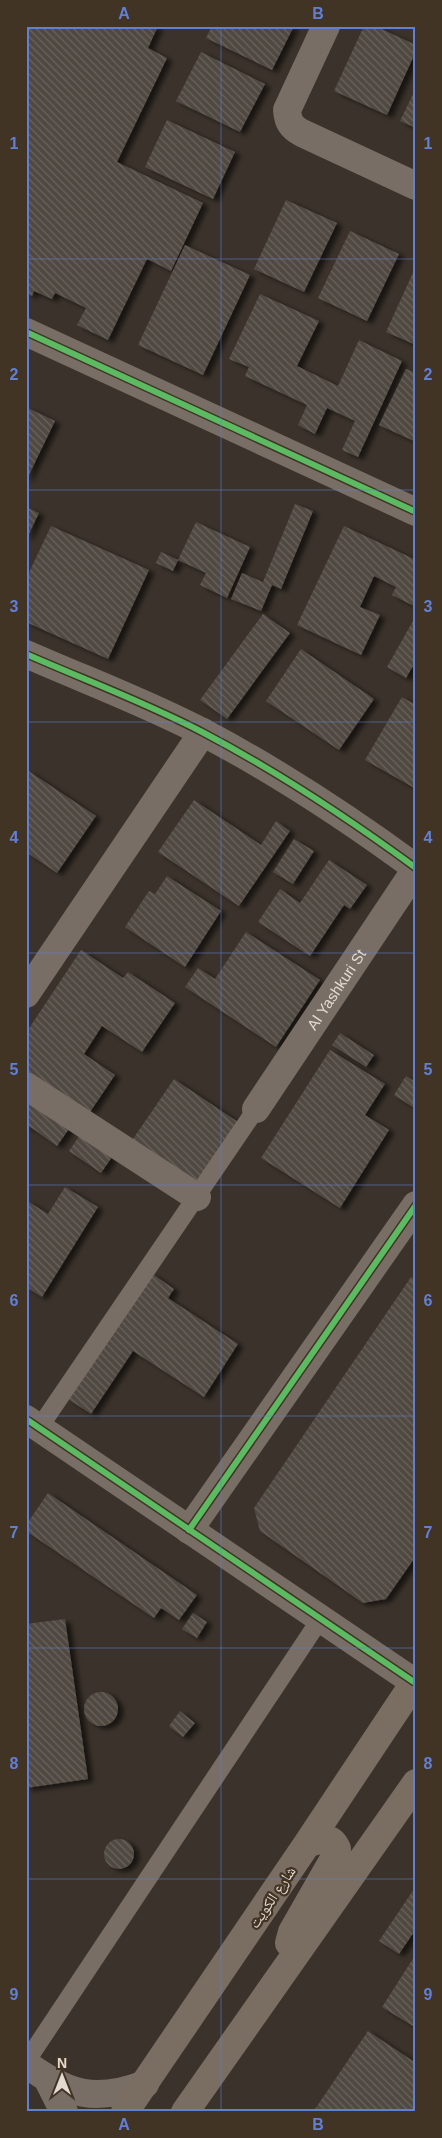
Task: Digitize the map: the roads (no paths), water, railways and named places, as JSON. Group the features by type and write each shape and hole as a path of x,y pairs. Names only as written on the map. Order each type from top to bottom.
{"main road":[{"name":"شارع الكويت","path":"125,2112 415,1681"},
{"path":"187,2111 283,1974 411,1800"},
{"path":"283,1974 292,1932 336,1854 337,1849 331,1840 325,1838 307,1844"}],"street":[{"path":"326,26 287,110 290,124 302,133 416,186"},
{"path":"26,332 416,512"},
{"path":"26,654 203,732 311,795 364,830 416,869"},
{"path":"26,994 203,732"},
{"name":"Al Yashkuri St","path":"256,1108 416,869"},
{"path":"26,1086 196,1197"},
{"path":"189,1530 416,1205"},
{"path":"33,1424 415,1681"},
{"path":"33,2069 71,2090 96,2095 122,2092 145,2084"},
{"path":"33,2069 64,2112"}],"lane":[{"path":"33,1424 196,1197 256,1108"},
{"path":"33,2069 320,1618"}]}
